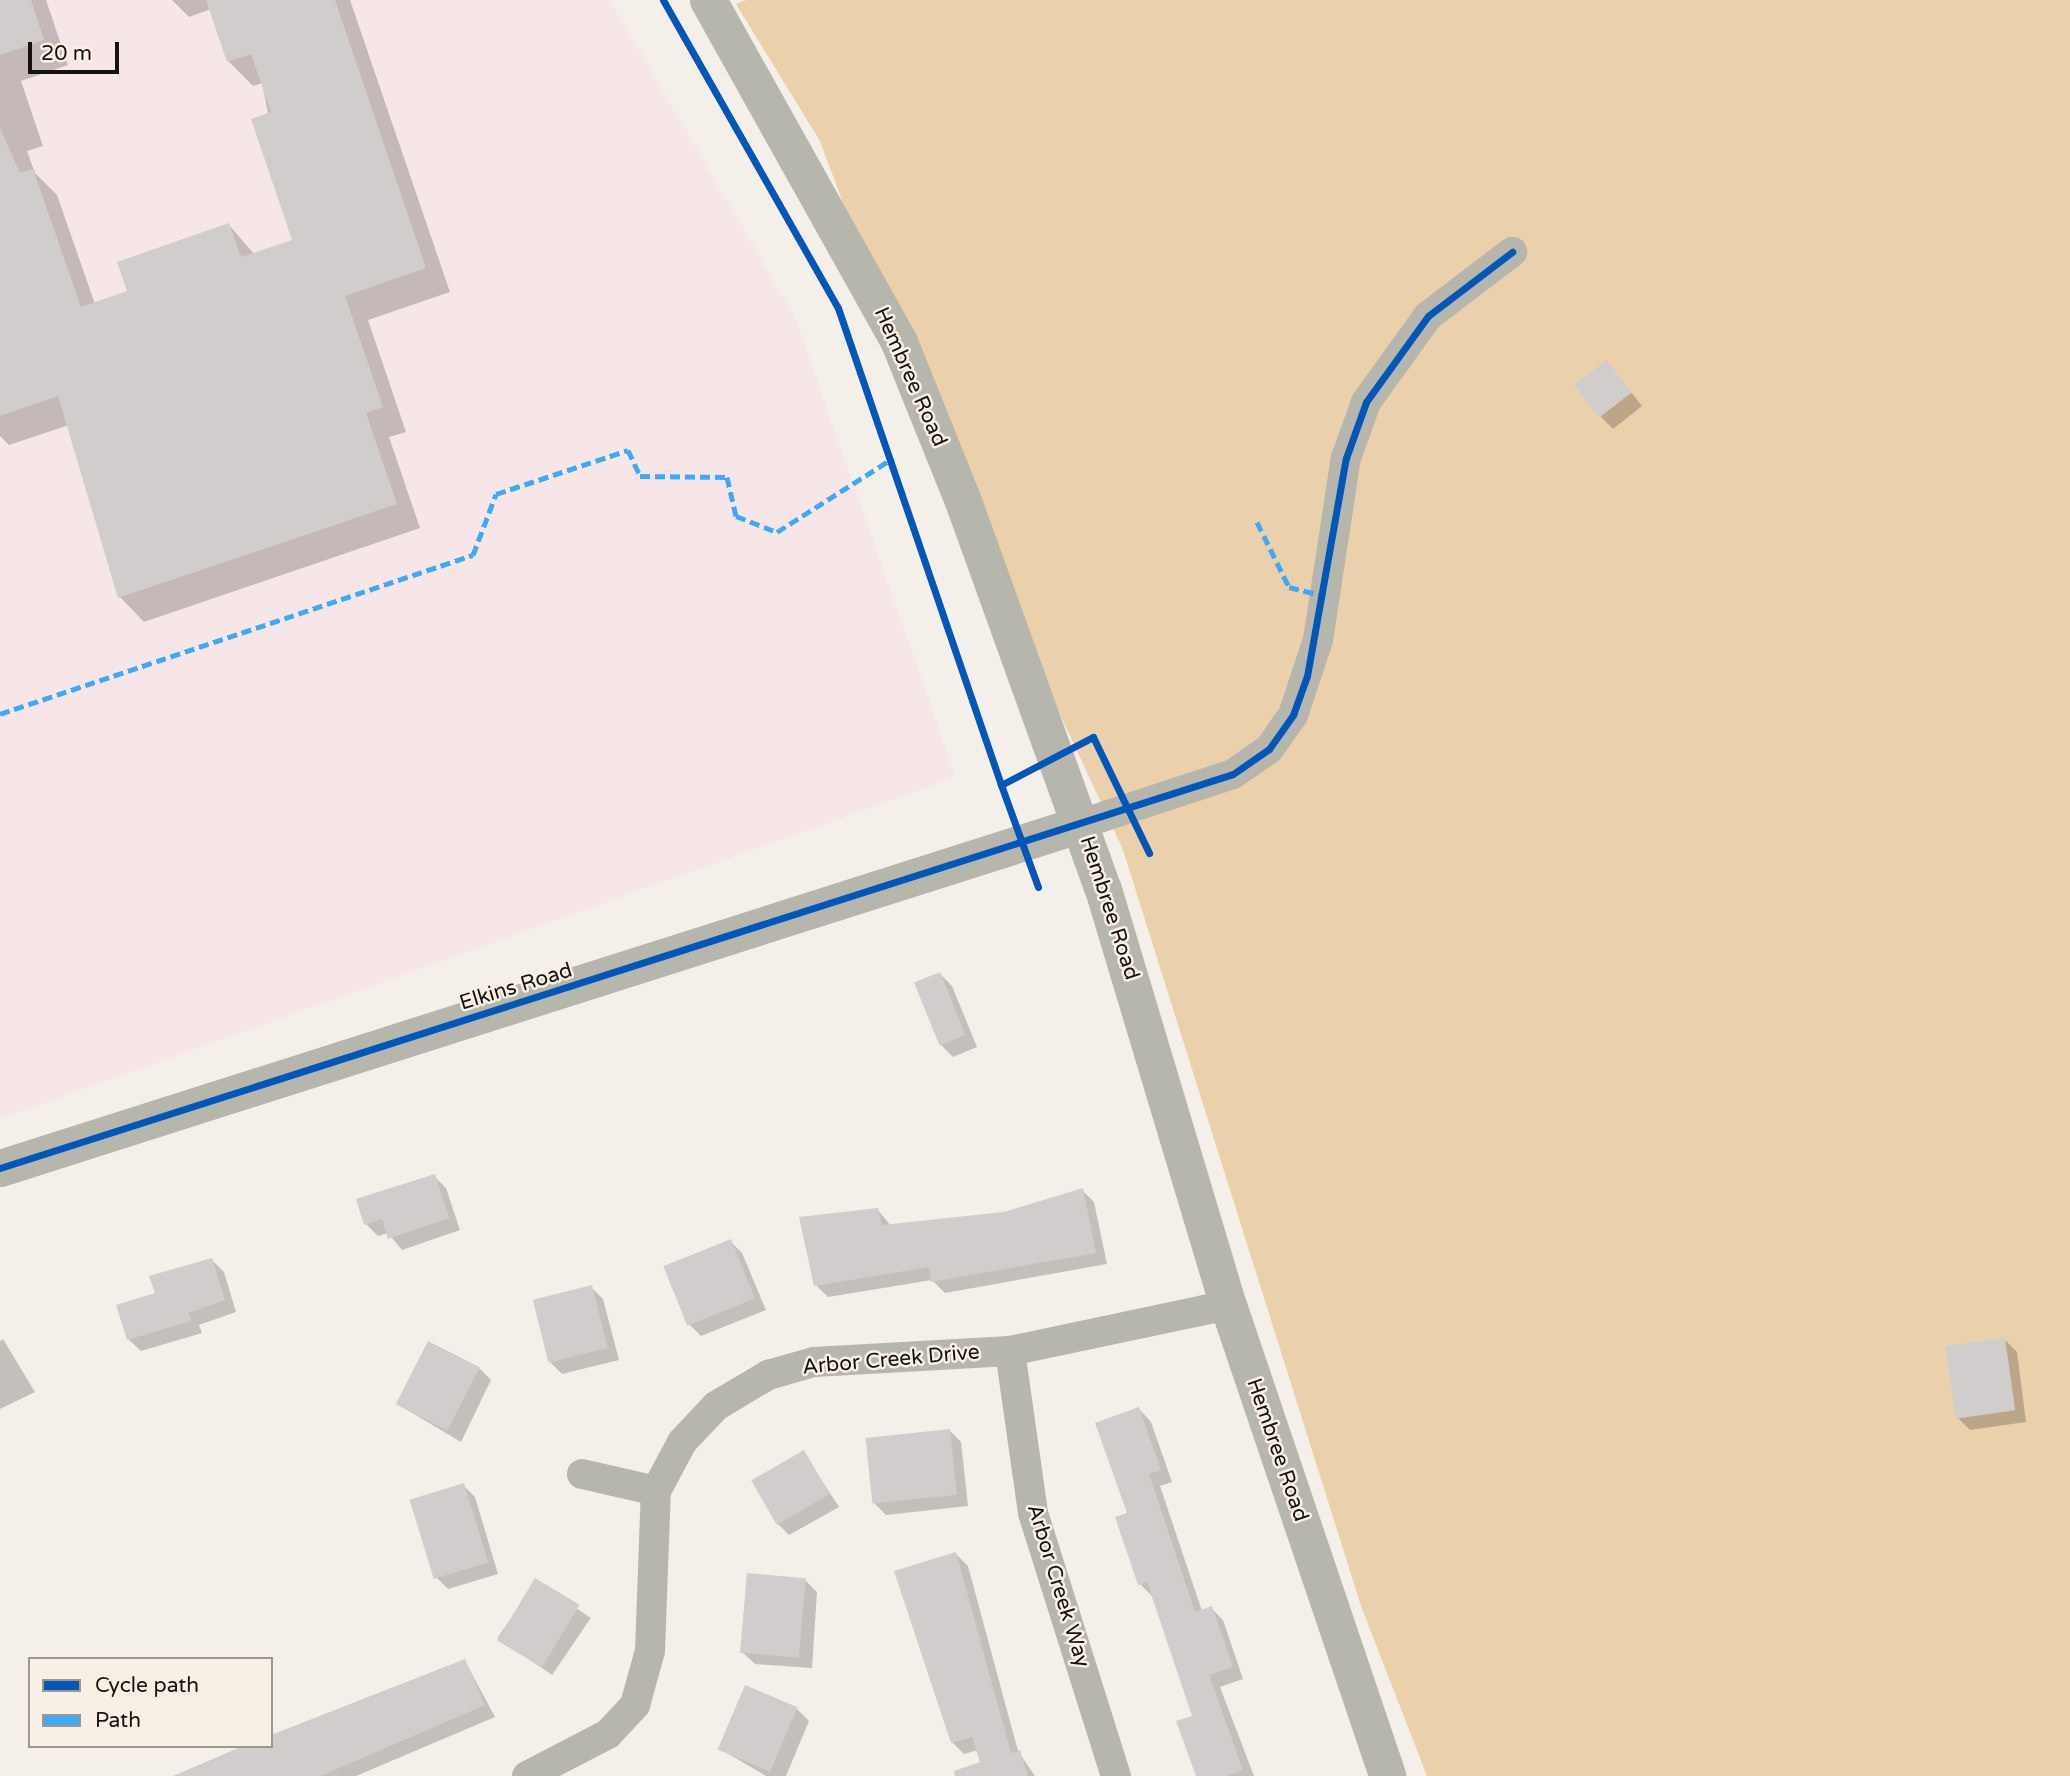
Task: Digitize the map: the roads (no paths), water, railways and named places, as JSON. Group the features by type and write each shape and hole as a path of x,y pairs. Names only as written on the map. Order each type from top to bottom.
{"street":[{"name":"Hembree Road","path":"708,0 899,342 1081,824 1228,1305 1387,1776"},
{"path":"1081,824 1233,774 1269,750 1293,715 1318,640 1346,458 1366,402 1428,316 1512,252"},
{"name":"Elkins Road","path":"0,1168 1081,824"},
{"name":"Arbor Creek Drive","path":"527,1776 608,1734 635,1704 650,1651 656,1491 682,1442 716,1406 768,1375 814,1362 1010,1351 1228,1305"},
{"name":"Arbor Creek Way","path":"1010,1351 1033,1513 1116,1776"},
{"path":"582,1474 656,1491"}]}
